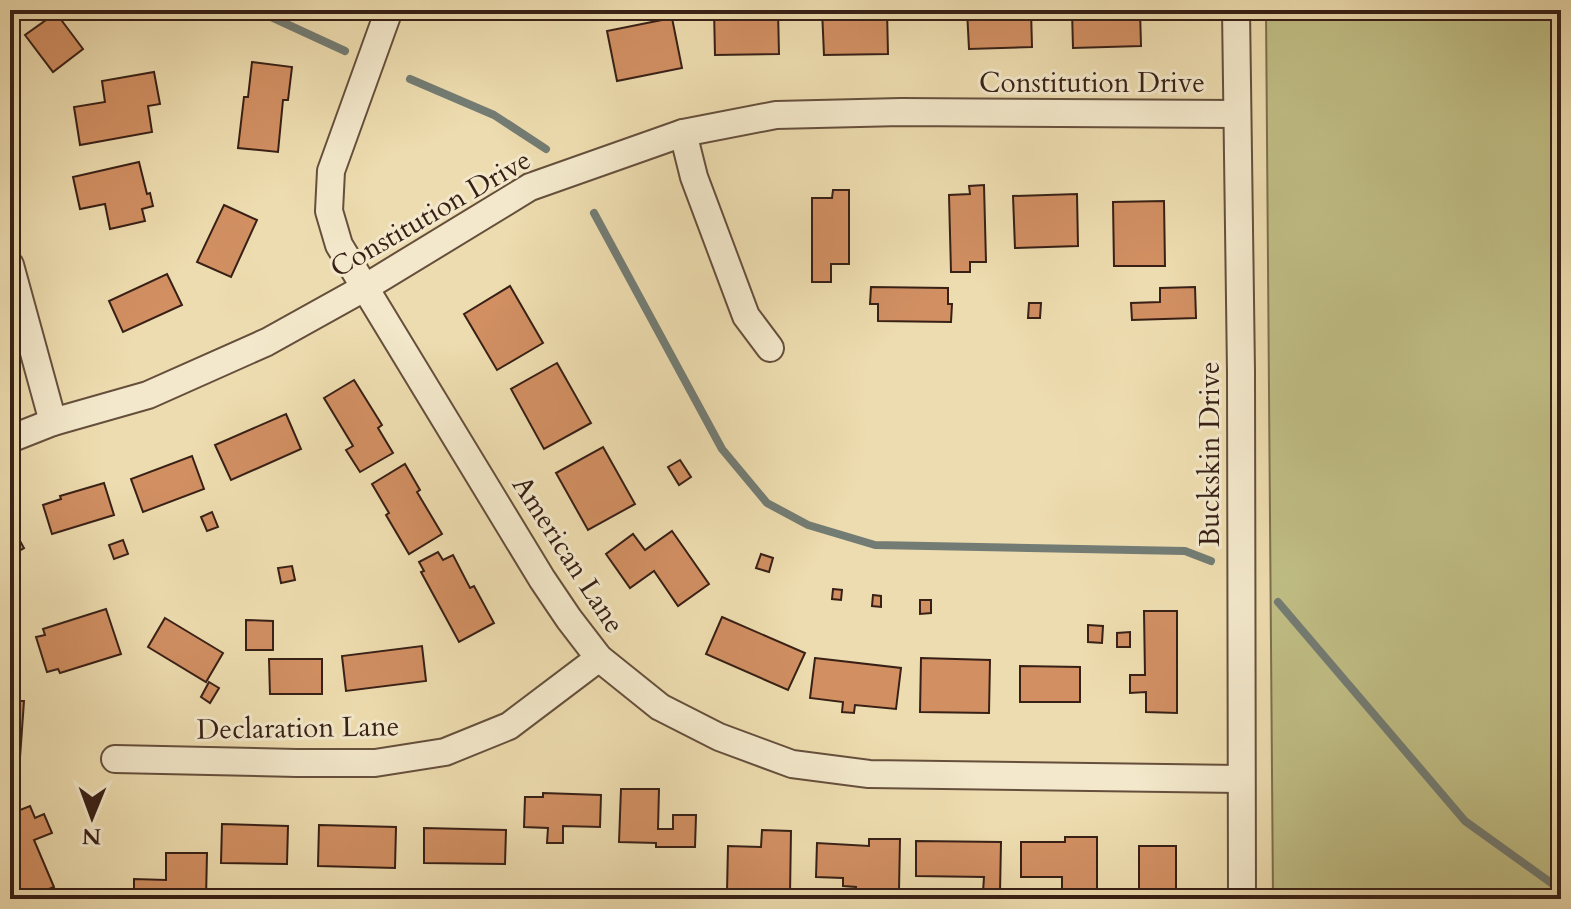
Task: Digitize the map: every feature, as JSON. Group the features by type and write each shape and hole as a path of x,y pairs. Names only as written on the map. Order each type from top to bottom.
{"street":[{"name":"American Lane","path":"389,10 331,171 329,211 339,245 542,579 599,658 660,707 719,737 792,764 869,774 1240,779"},
{"name":"Buckskin Drive","path":"1236,10 1241,372 1242,899"},
{"name":"Constitution Drive","path":"10,439 53,422 148,395 267,342 366,287 530,187 683,133 776,115 901,112 1237,114"},
{"path":"683,133 694,177 746,316 770,348"},
{"path":"10,265 53,422"},
{"name":"Declaration Lane","path":"115,759 375,763 445,752 509,726 599,658"}],"shaded area":[{"path":"1266,10 1561,10 1561,899 1273,899"}],"building":[{"path":"502,10 529,10 526,19"},
{"path":"714,10 778,10 779,54 715,55"},
{"path":"822,10 887,10 888,54 824,55"},
{"path":"967,10 1031,10 1032,47 969,49"},
{"path":"1072,10 1140,10 1141,46 1073,48"},
{"path":"56,13 83,49 53,72 25,35"},
{"path":"672,18 682,68 617,81 607,31"},
{"path":"252,62 292,67 288,100 283,100 278,152 238,148"},
{"path":"154,72 160,104 148,106 152,132 80,145 74,107 105,102 102,81"},
{"path":"139,162 153,206 142,209 145,221 110,229 105,204 80,209 73,177"},
{"path":"984,185 986,262 970,262 970,272 951,272 949,195 970,194 969,186"},
{"path":"833,190 849,190 849,264 831,264 831,282 812,282 812,198 832,198"},
{"path":"1077,194 1078,246 1015,248 1013,196"},
{"path":"1164,201 1165,266 1114,266 1113,202"},
{"path":"224,205 257,220 231,277 197,262"},
{"path":"167,274 182,305 123,332 109,301"},
{"path":"510,286 543,343 497,370 464,314"},
{"path":"871,287 948,288 948,304 952,304 951,322 878,321 878,304 870,304"},
{"path":"1195,287 1196,318 1132,320 1131,303 1160,302 1160,288"},
{"path":"1029,303 1041,303 1040,318 1028,318"},
{"path":"557,363 591,423 544,449 511,389"},
{"path":"354,380 382,425 378,428 393,453 360,472 346,450 353,446 324,398"},
{"path":"286,414 301,449 231,480 215,445"},
{"path":"603,447 635,504 588,530 556,473"},
{"path":"192,456 204,489 143,512 131,479"},
{"path":"680,460 691,477 679,485 668,467"},
{"path":"405,464 420,490 417,492 442,534 409,554 372,484"},
{"path":"104,483 114,515 52,534 43,505 61,499 60,496"},
{"path":"212,512 218,527 207,531 201,517"},
{"path":"10,523 24,548 10,556"},
{"path":"672,531 709,584 678,606 654,571 630,588 606,554 633,534 645,550"},
{"path":"123,540 128,554 114,559 109,545"},
{"path":"438,552 443,560 453,555 470,588 474,586 494,623 459,642 421,572 424,571 419,562"},
{"path":"761,554 773,558 769,572 756,568"},
{"path":"292,566 295,580 281,583 278,568"},
{"path":"833,589 842,590 841,600 832,599"},
{"path":"873,595 881,596 881,607 872,606"},
{"path":"920,600 931,600 931,613 920,614"},
{"path":"106,609 121,654 60,673 58,669 47,672 36,637 45,635 43,629"},
{"path":"1144,611 1177,611 1177,713 1146,712 1146,692 1130,693 1130,675 1145,675"},
{"path":"722,617 805,653 788,690 706,654"},
{"path":"165,618 223,653 206,682 148,647"},
{"path":"246,620 273,621 273,650 246,650"},
{"path":"1088,625 1103,626 1102,643 1088,642"},
{"path":"1130,632 1130,647 1117,647 1117,633"},
{"path":"422,646 426,681 346,691 342,656"},
{"path":"815,658 901,668 896,709 855,705 854,713 842,712 843,702 810,698"},
{"path":"921,658 990,660 989,713 920,712"},
{"path":"269,659 322,659 322,694 270,694"},
{"path":"1020,666 1080,667 1080,702 1020,702"},
{"path":"209,682 219,688 210,703 201,697"},
{"path":"10,701 24,701 19,772 10,771"},
{"path":"621,789 659,789 658,829 673,829 673,815 696,815 695,847 656,847 656,843 619,842"},
{"path":"543,793 601,795 600,827 563,826 563,843 547,843 548,828 524,827 525,797 543,797"},
{"path":"30,806 35,818 44,814 52,833 34,840 54,887 18,899 10,878 10,814"},
{"path":"222,824 288,826 287,864 221,863"},
{"path":"319,825 396,827 395,868 318,866"},
{"path":"424,828 506,830 505,864 424,863"},
{"path":"762,830 791,831 790,894 727,892 728,846 761,847"},
{"path":"1065,837 1097,837 1097,889 1062,889 1062,877 1021,877 1021,842 1065,842"},
{"path":"869,839 900,839 899,890 880,890 880,898 855,897 856,887 843,886 843,878 816,877 817,843 869,846"},
{"path":"916,841 1001,842 1000,892 983,892 984,877 916,876"},
{"path":"1139,846 1176,846 1176,891 1182,891 1182,899 1139,899"},
{"path":"166,853 207,853 206,899 134,899 134,879 166,880"},
{"path":"112,894 128,895 128,899 112,899"}],"waterway":[{"path":"256,10 345,51"},
{"path":"410,79 494,115 546,149"},
{"path":"594,213 722,449 767,503 808,525 875,545 1185,551 1211,561"},
{"path":"1278,602 1465,821 1561,890"}]}
